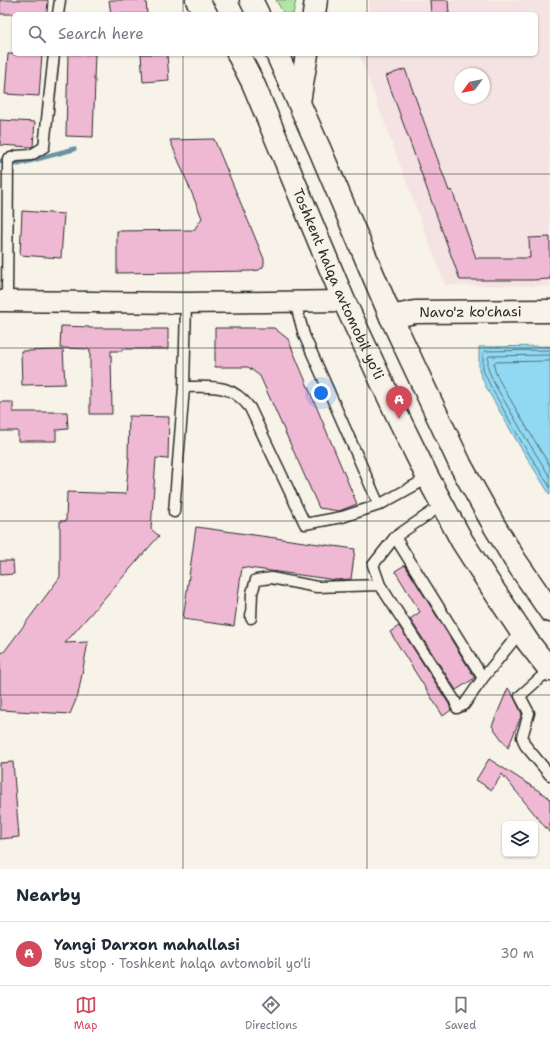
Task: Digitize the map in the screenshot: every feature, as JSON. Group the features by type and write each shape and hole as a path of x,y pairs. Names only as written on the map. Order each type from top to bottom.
{"main road":[{"path":"197,0 205,12"},
{"path":"211,0 217,12"},
{"path":"251,0 257,12"},
{"path":"314,12 316,0"},
{"path":"234,56 253,83"},
{"name":"Toshkent halqa avtomobil yo'li","path":"239,56 253,83 344,301 428,478 466,547 521,631 550,670"},
{"path":"278,56 391,317 465,472 511,554 550,611"},
{"path":"299,102 307,56"},
{"name":"Navo'z ko'chasi","path":"391,317 416,312 550,311"}],"street":[{"path":"3,301 186,303 344,301"}],"lane":[{"path":"58,12 60,0"},
{"path":"3,301 4,158 31,155 44,148 54,56"},
{"path":"295,302 304,335 379,505"},
{"path":"174,512 184,387 186,303"},
{"path":"184,387 216,387 226,389 244,399 250,408 305,524 342,517 379,505 428,478"},
{"path":"442,504 395,537 373,565 380,585 455,701 457,708 464,705 483,678 521,631"},
{"path":"395,537 483,678"},
{"path":"250,618 252,594 256,580 270,578 316,587 380,585"},
{"path":"550,670 520,696 529,713 522,737 525,745 550,775"}],"shaded area":[{"path":"370,0 550,0 550,286 445,285 360,56 538,56 538,12 367,12"}],"green space":[{"path":"276,0 296,0 293,12 283,12"}],"water":[{"path":"550,346 550,495 487,389 479,371 479,347"}],"building":[{"path":"0,0 48,0 47,12 12,12 12,14 0,14"},
{"path":"109,0 146,0 147,12 111,12"},
{"path":"430,0 448,0 449,12 431,12"},
{"path":"8,54 12,54 12,56 42,56 39,96 5,94"},
{"path":"68,56 95,56 93,137 66,136"},
{"path":"141,56 167,56 169,80 143,82"},
{"path":"405,69 449,191 452,190 476,258 530,258 529,238 550,237 550,279 460,280 386,76"},
{"path":"0,120 35,122 33,146 0,145"},
{"path":"214,139 264,259 263,267 259,270 253,271 117,273 117,231 194,230 202,218 170,140"},
{"path":"22,211 64,214 61,258 20,255"},
{"path":"61,326 122,329 168,329 168,349 122,349 122,351 111,351 112,414 90,414 90,349 60,348"},
{"path":"215,328 274,328 288,339 357,504 339,511 319,508 260,376 248,367 215,367"},
{"path":"63,350 65,384 22,385 21,351"},
{"path":"0,402 13,402 13,412 67,412 68,429 56,430 56,441 18,441 18,431 0,431"},
{"path":"129,416 169,417 168,459 156,458 151,529 159,536 65,643 88,642 78,695 70,714 0,710 0,653 4,652 60,577 60,521 66,521 67,492 126,494 129,458"},
{"path":"196,527 355,549 351,579 336,580 242,567 234,626 183,619"},
{"path":"0,561 13,561 14,574 0,575"},
{"path":"405,565 475,678 456,690 410,619 420,612 395,571"},
{"path":"399,626 449,704 451,710 443,716 390,632"},
{"path":"508,688 522,714 508,748 492,726"},
{"path":"489,759 550,799 550,833 502,774 492,790 476,780"},
{"path":"13,762 19,837 0,839 0,763"}],"waterway":[{"path":"0,161 18,164 74,149"}],"place":[{"name":"Yangi Darxon mahallasi","path":"399,419"}]}
